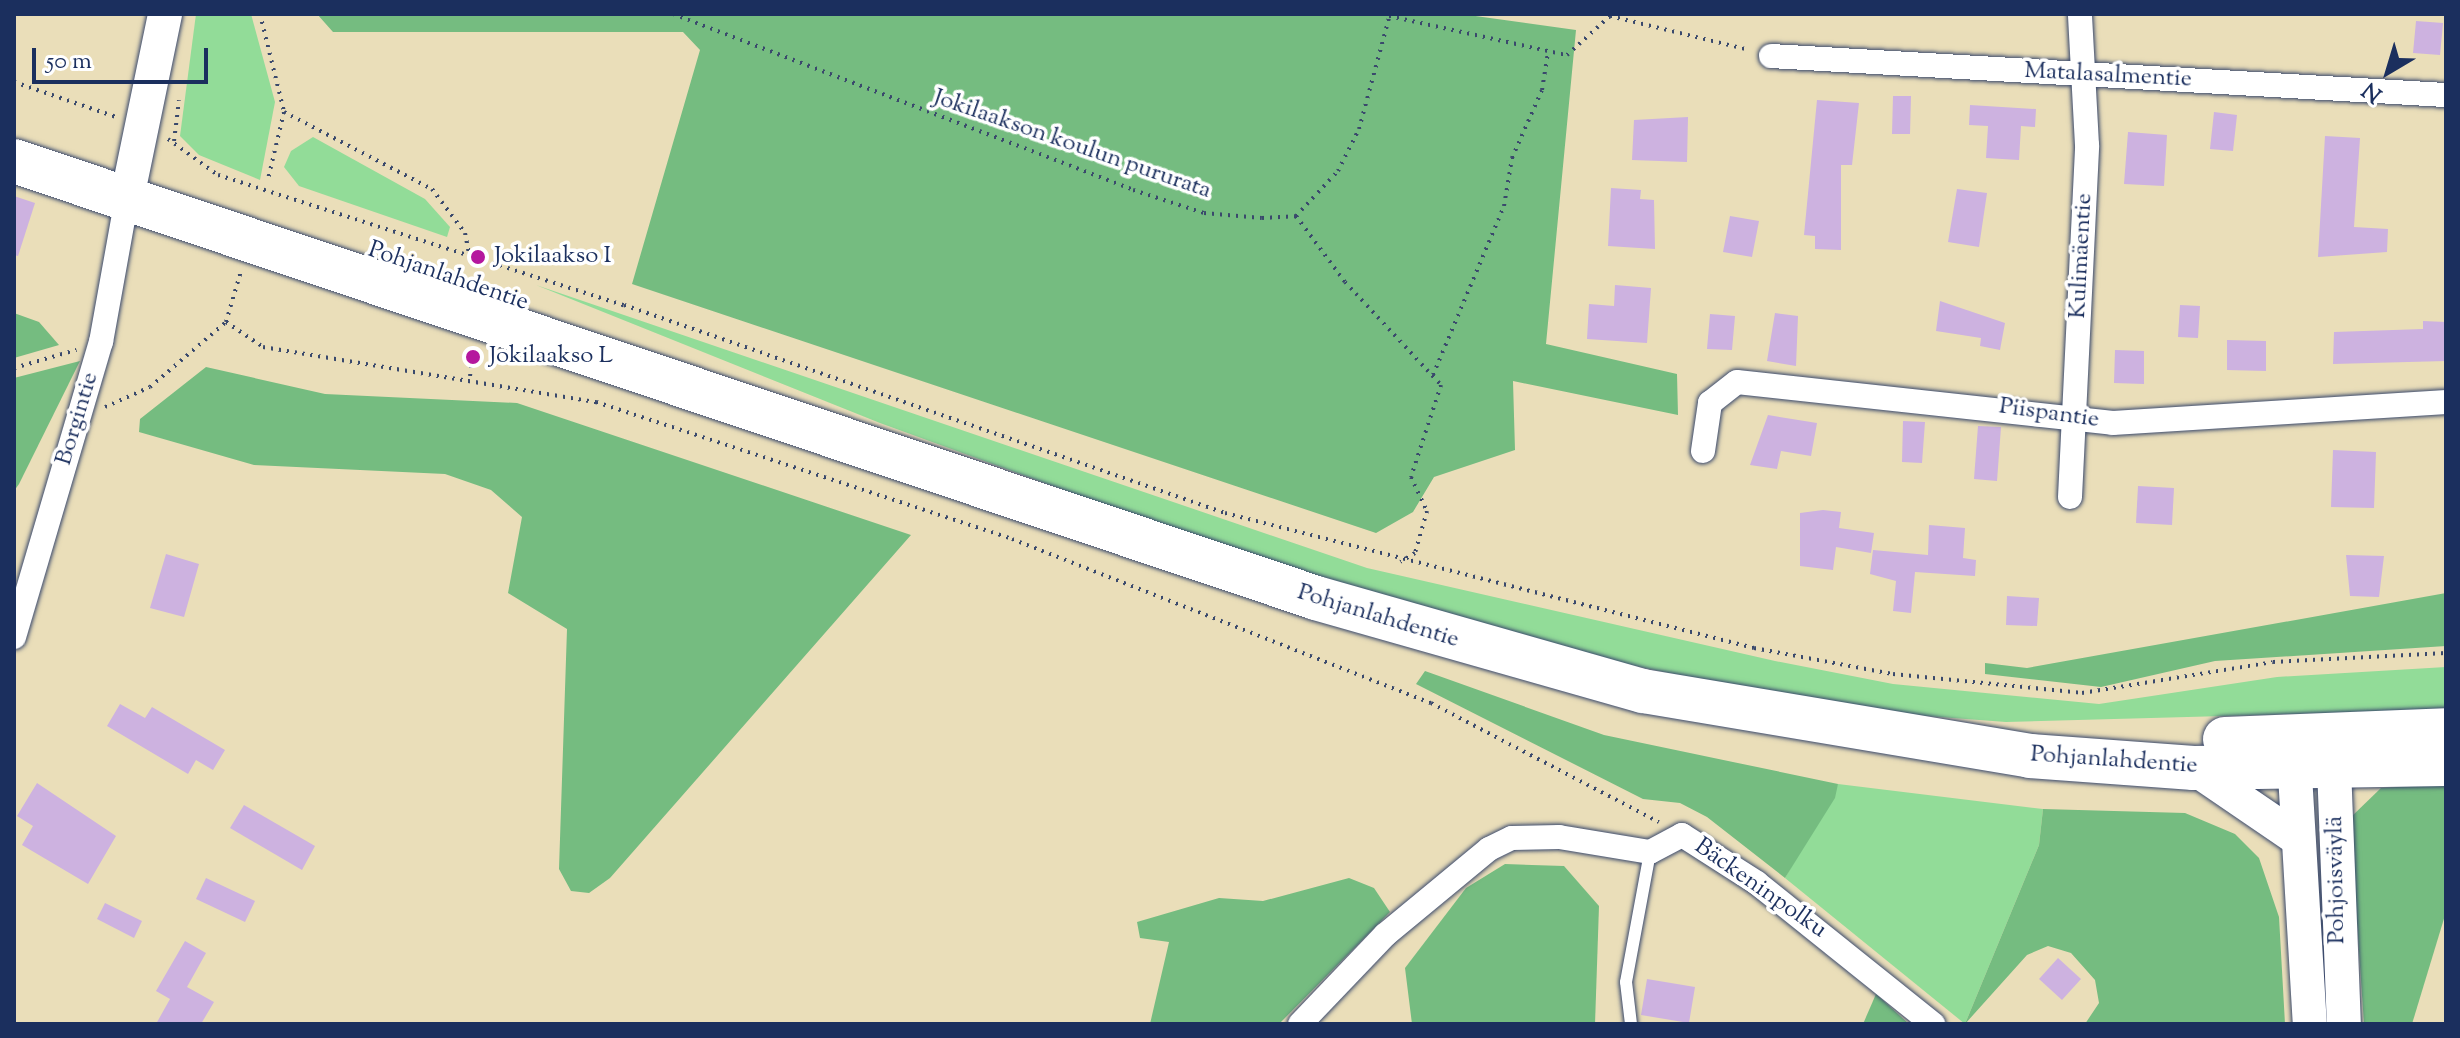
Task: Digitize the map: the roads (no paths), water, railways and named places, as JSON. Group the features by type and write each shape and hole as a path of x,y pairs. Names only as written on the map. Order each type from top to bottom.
{"highway":[{"name":"Pohjanlahdentie","path":"14,129 130,183 698,393 875,444 1316,598 1522,661 1718,708 2030,756 2194,768 2314,753"},
{"name":"Pohjanlahdentie","path":"14,161 130,183"},
{"path":"2314,753 2446,730"},
{"name":"Pohjanlahdentie","path":"1897,735 2314,753"},
{"path":"2314,753 2446,764"}],"main road":[{"path":"130,183 165,14"},
{"name":"Pohjoisväylä","path":"2310,1024 2298,839 2314,753"},
{"name":"Pohjoisväylä","path":"2314,753 2344,1024"},
{"path":"2194,768 2298,839"}],"street":[{"name":"Kulimäentie","path":"2070,497 2086,74 2080,14"},
{"name":"Matalasalmentie","path":"1771,56 2446,95"},
{"name":"Borgintie","path":"14,637 101,342 130,183"},
{"name":"Piispantie","path":"1703,451 1710,403 1737,382 2113,423 2446,402"},
{"name":"Bäckeninpolku","path":"1650,852 1682,835 1757,883 1933,1024"},
{"path":"1300,1024 1385,935 1489,849 1512,838 1547,837 1650,852"}],"lane":[{"path":"1631,1024 1626,982 1650,852"}],"place":[{"name":"Jokilaakso I","path":"478,257"},
{"name":"Jokilaakso L","path":"473,357"}]}
